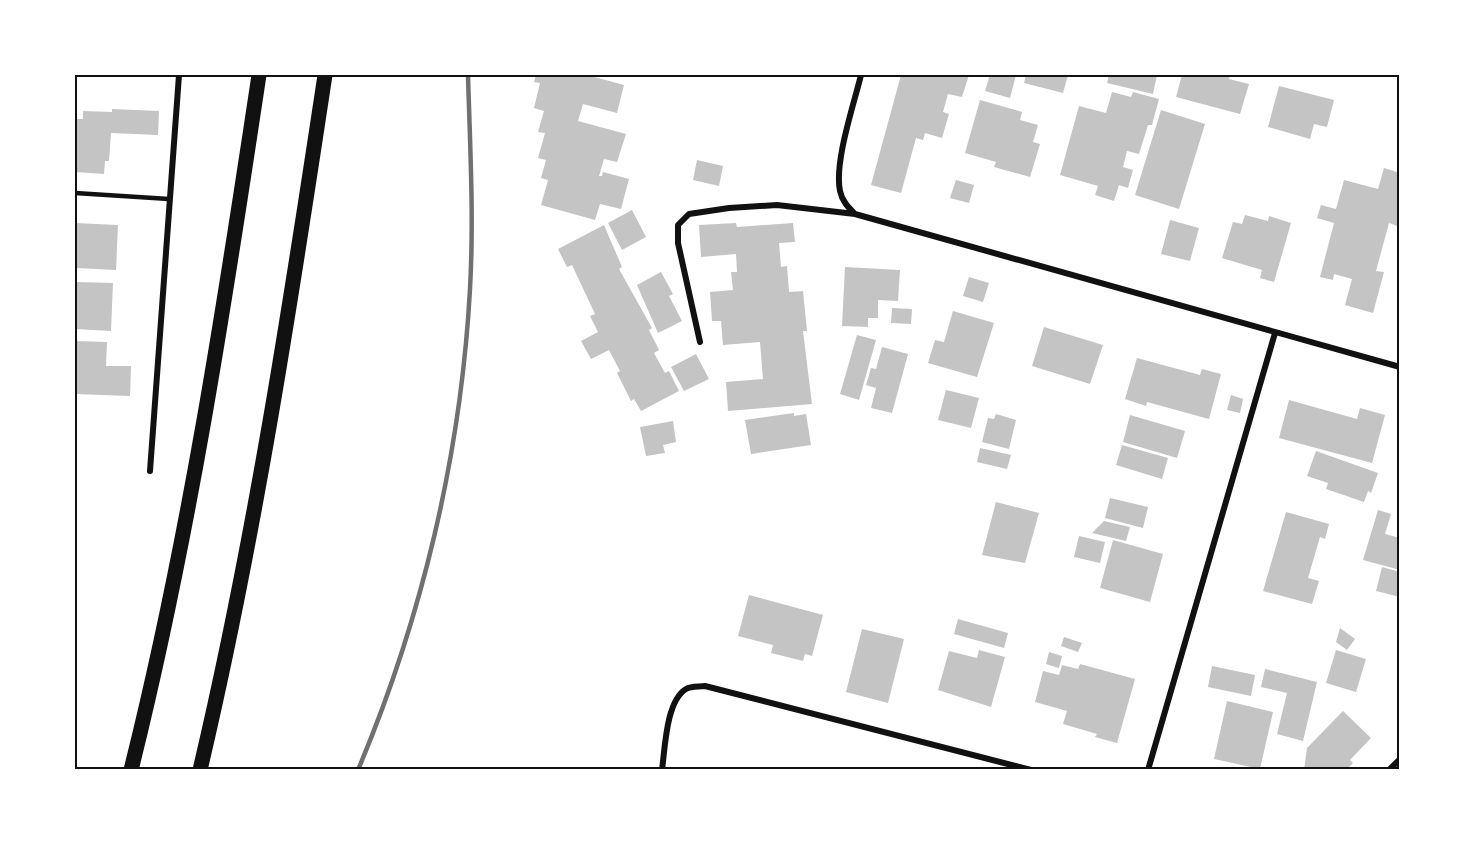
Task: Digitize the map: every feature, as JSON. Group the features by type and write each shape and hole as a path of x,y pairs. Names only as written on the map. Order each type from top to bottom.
{"main road":[{"path":"131,770 179,555 234,242 259,75"},
{"path":"200,770 228,653 292,297 325,75"}],"street":[{"path":"150,471 178,75"},
{"path":"855,214 846,205 840,190 840,173 844,143 861,75"},
{"path":"700,342 678,243 678,225 689,214 729,208 777,205 855,214 1400,367"},
{"path":"1148,770 1275,333"},
{"path":"662,770 673,706 679,695 688,688 705,686 1031,770"},
{"path":"1389,770 1400,759"}],"lane":[{"path":"75,193 170,199"}],"building":[{"path":"536,75 587,75 624,85 617,113 583,104 578,121 626,134 617,162 604,159 599,176 602,176 603,172 629,179 621,209 600,204 595,220 541,205 548,180 541,178 546,160 538,158 545,133 538,132 544,111 534,108 540,83 534,82"},
{"path":"901,75 969,75 962,97 948,94 943,112 949,114 942,138 925,133 923,140 916,138 901,193 871,185"},
{"path":"990,75 1016,75 1010,98 985,91"},
{"path":"1026,75 1068,75 1063,93 1024,83"},
{"path":"1109,75 1157,75 1153,94 1107,83"},
{"path":"1182,75 1230,75 1229,79 1249,84 1240,114 1176,97"},
{"path":"1279,86 1334,100 1327,127 1314,124 1310,139 1268,127"},
{"path":"1112,92 1131,97 1133,92 1159,99 1152,125 1148,125 1139,154 1127,151 1123,167 1133,170 1128,188 1119,185 1114,201 1095,195 1098,186 1060,175 1079,106 1106,113"},
{"path":"980,100 1022,112 1020,120 1038,125 1033,142 1040,144 1030,177 994,167 996,162 965,153"},
{"path":"112,109 159,111 158,135 111,133 109,161 105,161 104,174 75,172 75,119 83,119 83,111 112,112"},
{"path":"1161,110 1205,124 1179,209 1135,195"},
{"path":"697,160 723,166 719,186 693,180"},
{"path":"1384,168 1400,173 1400,214 1397,226 1389,223 1376,271 1384,272 1373,313 1345,305 1352,279 1334,274 1333,280 1320,277 1334,223 1317,218 1321,205 1336,209 1344,180 1378,189"},
{"path":"956,180 974,185 969,203 950,198"},
{"path":"632,210 646,237 622,250 608,223"},
{"path":"1245,215 1268,221 1269,216 1291,223 1274,282 1260,278 1262,270 1222,258 1233,222 1242,224"},
{"path":"1170,220 1199,228 1190,261 1161,254"},
{"path":"75,223 118,225 116,270 77,268"},
{"path":"736,223 737,227 793,223 795,242 779,243 781,267 787,266 789,292 803,291 807,331 803,331 812,404 728,411 726,382 763,379 760,342 723,345 721,321 712,321 710,292 733,290 731,272 737,272 736,254 701,257 699,225"},
{"path":"604,225 622,267 619,269 652,328 649,330 659,350 654,353 665,373 669,371 679,391 641,411 634,399 631,401 609,350 591,359 581,341 598,332 590,316 595,314 572,265 567,267 558,249"},
{"path":"845,267 900,270 898,301 878,300 878,318 868,318 868,327 842,326"},
{"path":"661,272 673,294 669,296 682,321 658,333 637,285"},
{"path":"969,277 989,283 983,302 963,296"},
{"path":"75,282 113,283 111,331 75,329"},
{"path":"892,308 912,309 911,324 891,323"},
{"path":"953,311 994,323 977,377 928,363 935,340 944,342"},
{"path":"1044,327 1103,345 1090,384 1032,366"},
{"path":"857,335 876,340 859,400 840,394"},
{"path":"75,341 107,342 106,366 131,366 130,396 75,394"},
{"path":"882,347 908,354 892,413 871,408 876,388 866,385 871,368 876,369"},
{"path":"696,354 709,379 684,391 671,367"},
{"path":"1137,358 1200,375 1202,369 1221,374 1209,419 1147,402 1146,406 1125,399"},
{"path":"946,390 979,398 971,428 938,420"},
{"path":"1231,395 1243,399 1240,413 1227,410"},
{"path":"1289,400 1357,419 1360,408 1385,415 1372,463 1279,438"},
{"path":"794,413 794,416 806,414 811,445 751,454 745,420"},
{"path":"996,414 1016,420 1009,449 982,442 988,418 994,419"},
{"path":"1130,415 1185,431 1177,458 1123,442"},
{"path":"673,421 676,442 663,445 665,453 646,456 640,427"},
{"path":"1122,445 1168,458 1162,479 1116,465"},
{"path":"980,448 1011,455 1007,469 977,462"},
{"path":"1316,451 1378,473 1371,493 1368,491 1364,502 1326,489 1328,483 1307,476"},
{"path":"1110,498 1148,507 1143,528 1105,518"},
{"path":"996,502 1039,513 1025,563 982,555"},
{"path":"1378,510 1391,514 1385,534 1400,538 1400,570 1363,560"},
{"path":"1286,512 1329,524 1325,539 1320,537 1308,578 1319,581 1312,604 1263,591"},
{"path":"1104,521 1130,527 1126,541 1092,533"},
{"path":"1079,536 1105,542 1100,563 1074,557"},
{"path":"1113,540 1163,554 1150,602 1100,588"},
{"path":"1382,567 1400,572 1400,597 1376,591"},
{"path":"749,595 823,615 812,656 805,654 803,661 771,653 773,645 738,636"},
{"path":"958,619 1008,633 1004,648 954,634"},
{"path":"1340,628 1355,639 1347,650 1336,642"},
{"path":"862,629 904,639 888,703 846,692"},
{"path":"1064,637 1082,643 1078,652 1061,646"},
{"path":"979,650 1005,657 991,707 938,690 949,651 977,658"},
{"path":"1336,650 1366,659 1356,692 1326,683"},
{"path":"1049,652 1062,656 1059,668 1046,664"},
{"path":"1080,664 1135,679 1117,743 1095,737 1097,734 1063,724 1067,711 1035,702 1043,671 1059,675 1062,665 1078,669"},
{"path":"1212,666 1255,675 1251,696 1208,687"},
{"path":"1265,669 1317,682 1303,741 1277,734 1287,693 1261,687"},
{"path":"1227,701 1273,712 1260,769 1214,759"},
{"path":"1343,711 1371,738 1350,760 1353,763 1346,770 1304,770 1307,748"}],"railway":[{"path":"358,770 381,712 419,595 435,534 458,412 470,289 472,236 468,75"}]}
